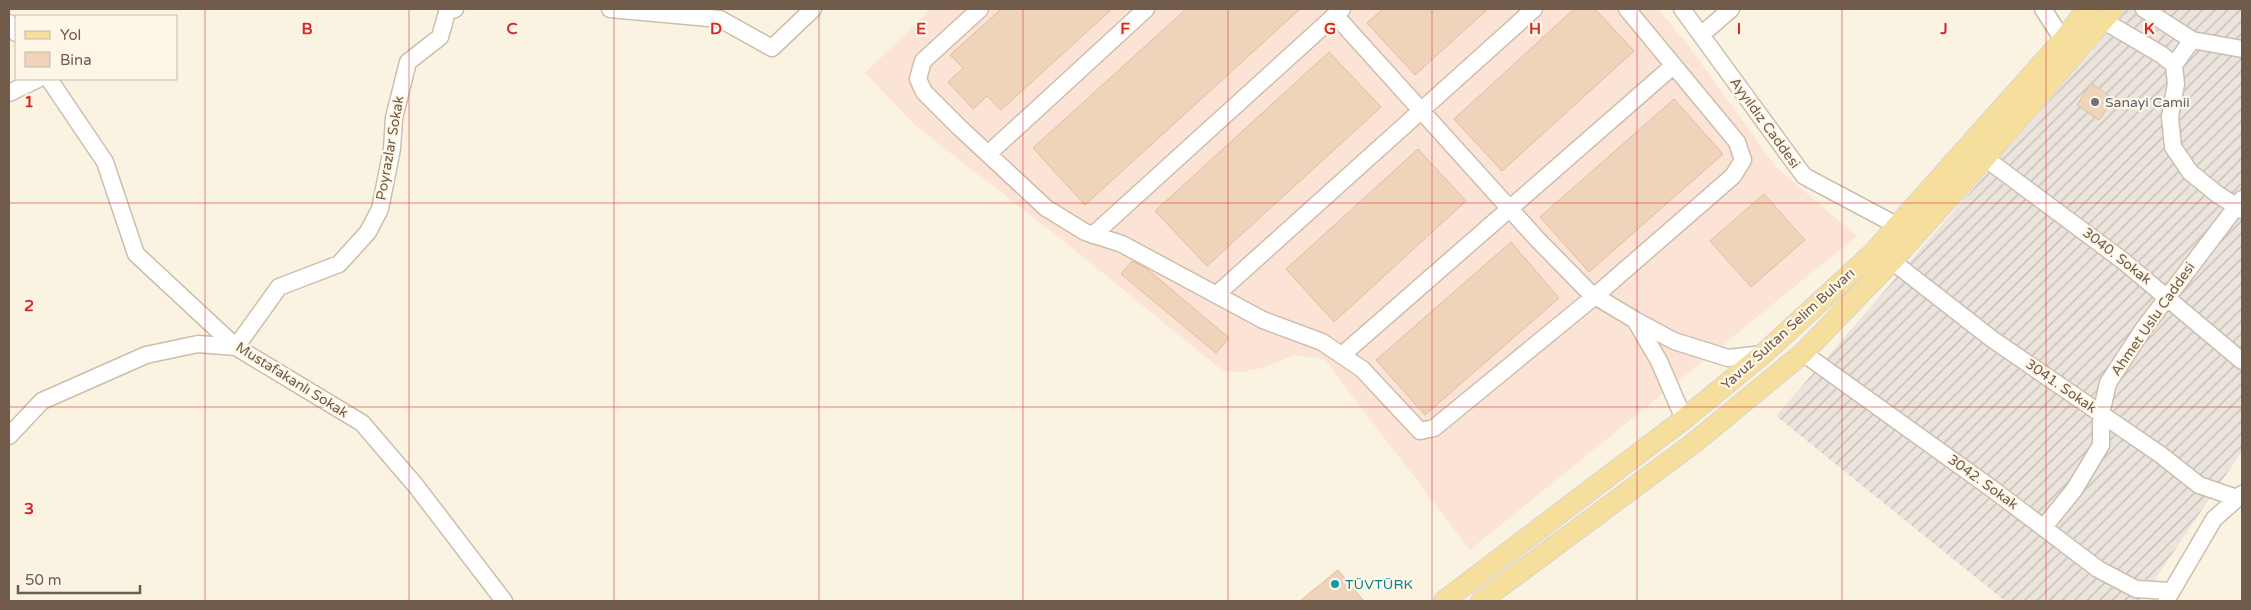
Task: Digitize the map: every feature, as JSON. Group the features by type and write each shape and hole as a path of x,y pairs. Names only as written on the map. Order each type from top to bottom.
{"main road":[{"name":"Yavuz Sultan Selim Bulvarı","path":"1444,601 1684,419 1763,354 1872,254 2063,40 2088,9"},
{"name":"Yavuz Sultan Selim Bulvarı","path":"1481,601 1695,442 1803,353 1892,261 1985,158 2109,15"}],"street":[{"name":"Poyrazlar Sokak","path":"236,347 279,287 339,264 368,232 380,209 392,150 394,118 408,62 440,37 447,12 455,9"},
{"path":"610,9 720,19 772,48 813,9"},
{"path":"980,9 923,60 918,79 924,92 988,154 1046,208 1085,232 1122,244 1263,320 1322,342 1362,369 1420,431 1434,428 1594,296 1734,176 1742,160 1736,142 1627,9"},
{"path":"988,154 1146,9"},
{"path":"1216,295 1534,9"},
{"name":"Ayyıldız Caddesi","path":"1682,9 1804,176 1898,226"},
{"path":"1701,35 1731,9"},
{"path":"2043,9 2063,40"},
{"path":"2144,9 2192,40 2242,49"},
{"path":"1093,235 1339,12 1422,111 1544,247 1594,296 1674,341 1728,358 1763,354"},
{"path":"2109,15 2174,65"},
{"path":"2192,40 2174,65 2176,84 2170,117 2173,146 2190,172 2240,205"},
{"path":"1342,355 1673,66"},
{"path":"9,93 36,80"},
{"name":"Mustafakanlı Sokak","path":"50,80 105,162 136,254 236,347 362,423 416,486 504,601"},
{"name":"3040. Sokak","path":"1985,158 2122,260 2242,361"},
{"name":"Ahmet Uslu Caddesi","path":"2044,527 2074,490 2101,445 2101,414 2108,383 2144,328 2188,267 2240,205"},
{"name":"3041. Sokak","path":"1892,261 1992,339 2101,414 2198,485 2240,496"},
{"path":"1635,320 1659,361 1684,419"},
{"path":"9,436 42,402 146,355 198,344 236,347"},
{"name":"3042. Sokak","path":"1803,353 2044,527 2098,569 2136,589 2169,596"},
{"path":"2169,596 2214,519 2240,496"}],"shaded area":[{"path":"931,9 1658,9 1688,45 1776,167 1857,236 1470,550 1324,359 1295,355 1263,368 1241,372 1223,371 1061,239 917,127 865,73"},
{"path":"2126,9 2242,9 2242,451 2140,601 2005,601 1776,416 2090,54"}],"building":[{"path":"1001,9 1112,9 1001,110 987,96 973,109 948,82 963,68 950,55"},
{"path":"1186,9 1300,9 1085,205 1033,148"},
{"path":"1383,9 1488,9 1415,75 1367,23"},
{"path":"1574,9 1595,9 1634,51 1502,171 1454,119"},
{"path":"1329,52 1381,107 1207,266 1155,211"},
{"name":"Sanayi Camii","path":"2091,83 2114,99 2099,120 2077,105"},
{"path":"1674,99 1723,154 1589,272 1540,217"},
{"path":"1418,149 1466,201 1334,322 1286,269"},
{"path":"1764,194 1805,240 1751,287 1710,241"},
{"path":"1511,242 1559,298 1425,415 1376,360"},
{"path":"1132,261 1146,268 1229,338 1216,353 1121,274"},
{"name":"TÜVTÜRK","path":"1338,570 1364,601 1300,601"}],"place":[{"name":"Sanayi Camii","path":"2095,102"},
{"name":"TÜVTÜRK","path":"1335,584"}]}
